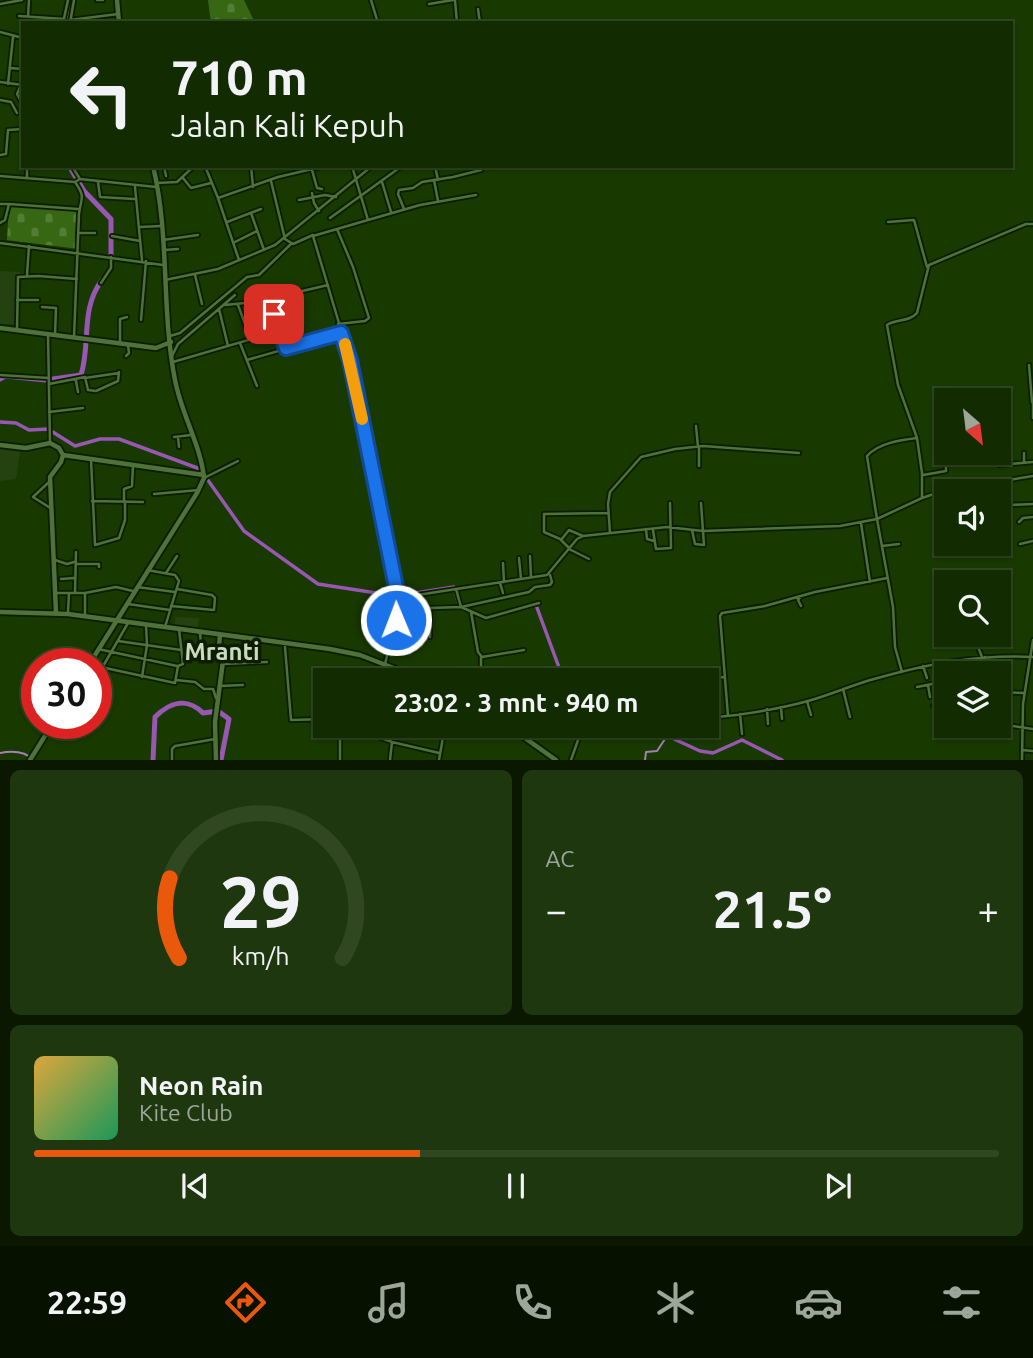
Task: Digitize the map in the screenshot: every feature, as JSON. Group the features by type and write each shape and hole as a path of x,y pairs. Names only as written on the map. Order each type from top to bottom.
{"street":[{"path":"0,4 22,0"},
{"path":"28,17 29,0"},
{"path":"19,16 64,21 68,0"},
{"path":"74,0 70,21 118,14"},
{"path":"97,0 103,0"},
{"path":"117,0 120,21"},
{"path":"371,0 377,21"},
{"path":"429,4 454,0 457,21"},
{"path":"478,9 480,21"},
{"path":"0,32 21,38"},
{"path":"8,84 13,37"},
{"path":"10,68 21,69"},
{"path":"0,82 21,85"},
{"path":"0,100 11,102 17,113"},
{"path":"0,155 6,154 5,136 9,130 21,129"},
{"path":"27,168 27,178"},
{"path":"73,168 83,194 79,209 77,338"},
{"path":"100,648 199,490 205,475 177,391 170,339 162,226 153,168"},
{"path":"164,168 166,176"},
{"path":"0,176 135,186 172,184 183,178 192,168"},
{"path":"206,168 239,260"},
{"path":"250,168 253,187"},
{"path":"302,168 303,172"},
{"path":"353,168 368,220"},
{"path":"165,280 195,275 265,251 285,239 370,168"},
{"path":"330,218 399,168"},
{"path":"436,168 438,202"},
{"path":"218,198 313,169 317,188 322,189"},
{"path":"405,209 398,194 400,190 413,188 422,182 481,170"},
{"path":"183,178 191,188 211,183"},
{"path":"271,180 285,239 292,243"},
{"path":"382,181 391,213"},
{"path":"98,182 100,197 135,199"},
{"path":"135,186 144,260 141,320"},
{"path":"312,193 319,211"},
{"path":"299,200 325,195 336,197"},
{"path":"0,328 156,348 180,332 249,275 260,274 292,243 405,209 476,195"},
{"path":"0,204 79,209"},
{"path":"0,223 5,220 9,204"},
{"path":"227,222 261,209"},
{"path":"251,213 265,251"},
{"path":"888,222 914,220 927,267 917,313 887,324 886,327 898,385 917,438 923,475 922,498"},
{"path":"927,267 936,261 1033,224"},
{"path":"140,227 162,226"},
{"path":"337,229 353,267 369,318 365,321 338,324"},
{"path":"234,242 257,231"},
{"path":"78,233 95,233"},
{"path":"163,240 198,235"},
{"path":"313,235 350,360 398,596 398,609 384,664"},
{"path":"112,236 141,241"},
{"path":"0,243 144,260 164,265"},
{"path":"27,276 29,247"},
{"path":"164,250 178,249"},
{"path":"101,283 111,268 109,256"},
{"path":"195,275 202,304"},
{"path":"17,330 18,278 27,276 77,279"},
{"path":"225,305 238,305 329,284"},
{"path":"172,356 178,344 234,295"},
{"path":"283,295 292,323"},
{"path":"269,297 286,348"},
{"path":"17,300 38,300"},
{"path":"55,335 58,302"},
{"path":"238,305 251,340"},
{"path":"42,307 56,308"},
{"path":"219,309 228,346"},
{"path":"120,344 120,319 127,317"},
{"path":"173,362 279,331"},
{"path":"247,360 341,333"},
{"path":"48,335 50,443"},
{"path":"240,343 257,386"},
{"path":"126,356 130,353 128,345"},
{"path":"1029,365 1033,418"},
{"path":"0,375 49,381 76,381 85,378 119,373 118,381 96,391 88,390 85,378"},
{"path":"76,381 78,392"},
{"path":"49,412 83,408"},
{"path":"696,426 699,466"},
{"path":"179,447 176,437 191,435"},
{"path":"902,672 895,647 892,607 867,454 894,442 917,438"},
{"path":"0,445 26,448 50,443 59,448 63,455 51,475 56,612"},
{"path":"610,533 610,492 638,458 675,449 699,447 799,453"},
{"path":"1024,453 1024,463"},
{"path":"63,455 205,475 238,461"},
{"path":"92,459 95,545 119,538 125,520 124,490 132,486 133,465"},
{"path":"1012,464 1033,461"},
{"path":"923,475 946,471 946,466"},
{"path":"561,540 569,530 583,536 670,527 704,531 861,523 943,491 1033,476"},
{"path":"51,482 33,496 52,509"},
{"path":"154,494 199,490"},
{"path":"92,501 143,502"},
{"path":"653,528 657,550 671,548 670,503"},
{"path":"692,530 695,544 699,546 705,543 701,503"},
{"path":"1011,505 1033,504"},
{"path":"589,559 544,532 544,514 608,513"},
{"path":"1019,522 1023,518 1033,517"},
{"path":"861,523 870,582"},
{"path":"646,529 647,539 654,541"},
{"path":"398,596 455,590 550,574 583,536"},
{"path":"1020,544 1033,541"},
{"path":"881,546 900,544"},
{"path":"75,593 76,552"},
{"path":"166,573 177,556"},
{"path":"530,556 531,577"},
{"path":"519,558 521,579"},
{"path":"55,560 67,564 96,562 99,567"},
{"path":"503,563 503,593"},
{"path":"147,570 176,575 179,582 165,627"},
{"path":"398,609 460,608 529,592 535,587 550,586 550,574"},
{"path":"61,579 74,578"},
{"path":"728,716 720,616 722,613 777,604 801,596 887,578"},
{"path":"56,593 85,593 124,587 212,595 215,598 211,611 127,603"},
{"path":"455,590 460,608"},
{"path":"68,614 69,593"},
{"path":"85,593 85,616"},
{"path":"801,596 798,600 801,606"},
{"path":"460,608 486,618 539,603"},
{"path":"430,609 430,637"},
{"path":"0,612 56,612 330,649 394,668"},
{"path":"471,613 481,668"},
{"path":"112,650 129,622"},
{"path":"142,677 147,645 146,624"},
{"path":"112,653 178,666 183,664 179,629"},
{"path":"200,632 201,646"},
{"path":"216,760 215,722 223,664 219,647 220,634"},
{"path":"1022,760 1025,693 1033,640"},
{"path":"117,641 181,650"},
{"path":"285,647 291,720"},
{"path":"978,647 984,661"},
{"path":"481,657 524,650"},
{"path":"954,661 983,657 1031,657"},
{"path":"223,664 267,662"},
{"path":"719,717 807,701 934,664"},
{"path":"176,680 178,666"},
{"path":"923,666 927,678"},
{"path":"112,670 172,683 176,680 195,682 204,689 213,689 217,704"},
{"path":"719,678 724,677"},
{"path":"917,687 934,684"},
{"path":"219,686 243,685"},
{"path":"928,685 930,697"},
{"path":"843,689 850,717"},
{"path":"1011,692 1025,693"},
{"path":"807,701 811,715"},
{"path":"781,707 782,719"},
{"path":"766,709 768,724"},
{"path":"740,714 742,734"},
{"path":"284,721 313,719"},
{"path":"1011,726 1033,729"},
{"path":"340,738 340,760"},
{"path":"380,738 439,753"},
{"path":"439,760 442,738"},
{"path":"525,738 556,760"},
{"path":"570,760 578,738"},
{"path":"32,757 43,739"},
{"path":"172,760 173,747 215,739"},
{"path":"390,760 392,742"},
{"path":"1022,750 1033,751"}],"shaded area":[{"path":"0,271 20,272 17,324 0,324"},
{"path":"0,449 20,452 16,479 0,481"},
{"path":"175,617 199,618 197,630 175,626"}],"green space":[{"path":"208,0 244,0 254,21 211,21"},
{"path":"9,204 82,207 79,249 7,240"}],"waterway":[{"path":"68,21 73,0"},
{"path":"70,168 84,191 111,219 111,262"},
{"path":"0,379 5,376 46,380 81,375 88,314 95,291 102,280"},
{"path":"0,422 16,423 29,430 48,429 75,446 100,439 119,439 200,469 244,531 318,584 396,596 454,587 460,608 487,619"},
{"path":"518,610 536,605 559,668"},
{"path":"153,760 155,717 179,703 191,705 203,713 218,711 229,719 221,760"},
{"path":"645,760 646,752 657,751 665,739 669,738"},
{"path":"674,738 700,751 713,753 742,740 782,760"},
{"path":"0,753 18,752 33,760"}],"slow traffic":[{"path":"345,344 362,419"}],"district":[{"name":"Mranti","path":"222,651"}],"route":[{"path":"274,314 286,348 341,333 350,360 397,592 396,620"}]}
